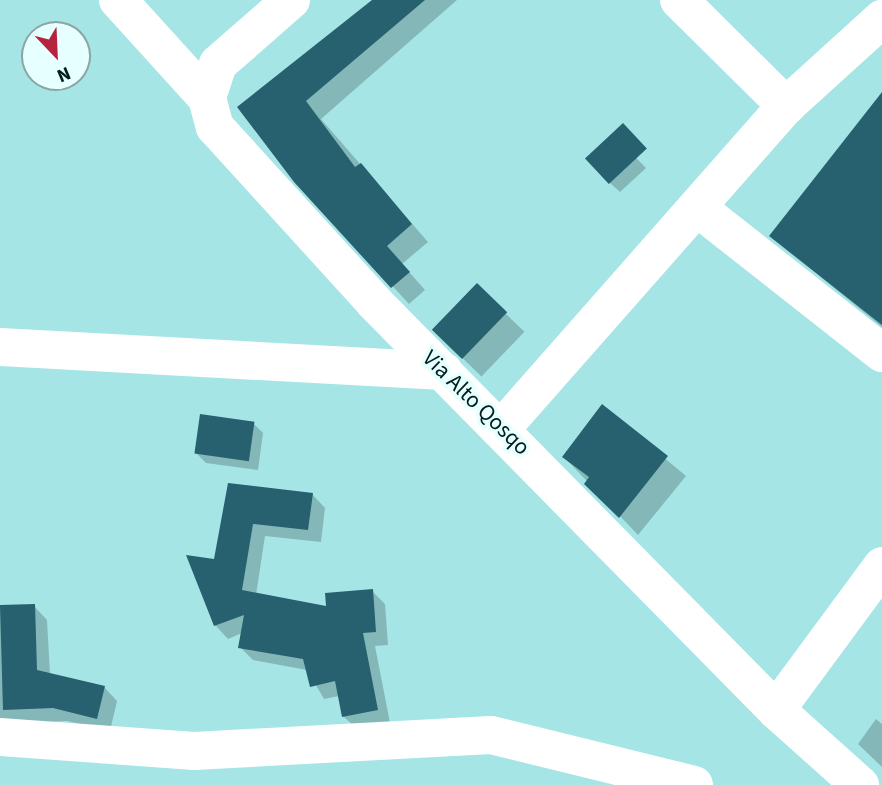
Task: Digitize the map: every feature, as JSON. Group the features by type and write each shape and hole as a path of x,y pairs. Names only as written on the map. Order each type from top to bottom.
{"street":[{"path":"118,0 207,98 218,64 290,0"},
{"path":"679,0 786,106"},
{"path":"502,428 699,209 786,106 882,19"},
{"name":"Via Alto Qosqo","path":"207,98 215,127 443,371 502,428 776,710 860,785"},
{"path":"699,209 882,354"},
{"path":"0,347 443,371"},
{"path":"776,710 882,566"},
{"path":"0,737 194,751 491,735 694,785"}],"building":[{"path":"372,0 425,0 306,101 355,167 361,163 412,224 387,246 410,272 391,288 294,182 237,107"},
{"path":"882,92 882,325 769,236"},
{"path":"623,123 647,149 609,184 585,158"},
{"path":"477,283 507,312 462,359 432,330"},
{"path":"602,404 668,456 619,518 584,484 589,477 562,457"},
{"path":"200,414 254,422 249,461 194,454"},
{"path":"228,483 313,493 308,530 253,524 242,590 326,606 325,593 373,589 376,632 363,633 378,710 342,717 335,681 310,687 303,659 238,648 244,615 214,626 186,555 214,559"},
{"path":"35,604 37,670 105,686 97,719 53,708 3,710 0,605"}]}
